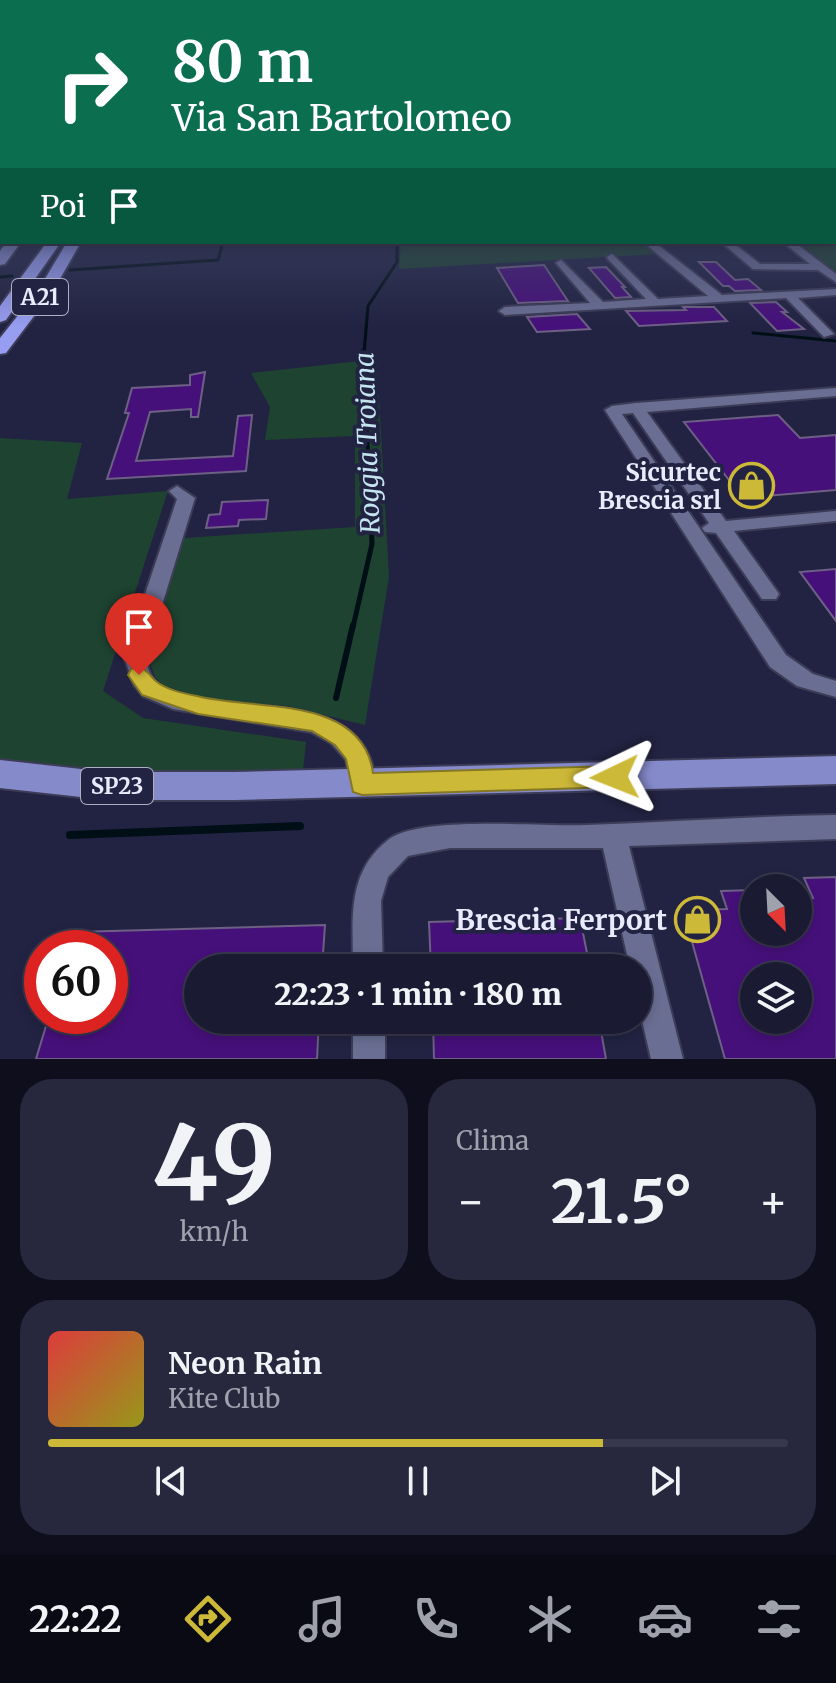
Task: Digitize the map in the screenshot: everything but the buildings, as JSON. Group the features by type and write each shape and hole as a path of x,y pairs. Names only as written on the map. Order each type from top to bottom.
{"highway":[{"name":"A21","path":"0,317 53,244"},
{"name":"A21","path":"0,349 45,291 73,244"}],"main road":[{"path":"0,261 13,244"},
{"name":"SP23","path":"0,774 108,786 362,784 836,770"}],"street":[{"path":"650,244 718,298"},
{"path":"728,244 757,267 820,267"},
{"path":"791,244 836,279"},
{"path":"612,257 655,302"},
{"path":"561,263 599,305"},
{"path":"505,311 836,292"},
{"path":"789,295 828,334"},
{"path":"836,392 612,410 778,661 796,677 820,687 836,689"},
{"path":"636,407 769,594"},
{"path":"177,491 186,498 135,657 139,675 150,689 198,706 316,723 344,738 358,757 362,784"},
{"path":"691,530 836,516"},
{"path":"368,954 367,901 376,870 400,846 450,836 613,835 836,827"},
{"path":"613,835 667,1059"},
{"path":"369,1034 369,1059"}],"green space":[{"path":"401,244 644,244 656,254 399,269"},
{"path":"796,244 836,244 836,275"},
{"path":"377,359 389,577 365,725 287,706 205,699 164,686 155,677 147,656 184,538 355,527 355,436 265,440 270,407 251,373"},
{"path":"0,438 82,443 67,499 168,491 103,691 143,718 306,742 303,771 111,771 0,759"}],"waterway":[{"path":"70,270 218,260 222,244"},
{"name":"Roggia Troiana","path":"364,353 368,306 397,262 397,244"},
{"path":"0,277 12,276"},
{"path":"753,333 836,341"},
{"name":"Roggia Troiana","path":"363,351 369,474"},
{"name":"Roggia Troiana","path":"353,627 372,544 369,472"},
{"name":"Roggia Troiana","path":"336,698 353,625"},
{"name":"Roggia Troiana","path":"70,835 300,826"}],"place":[{"name":"Sicurtec Brescia srl","path":"752,486"},
{"name":"Brescia Ferport","path":"698,920"}],"route":[{"path":"139,675 150,689 198,706 316,723 344,738 358,757 362,784 615,777"}]}
